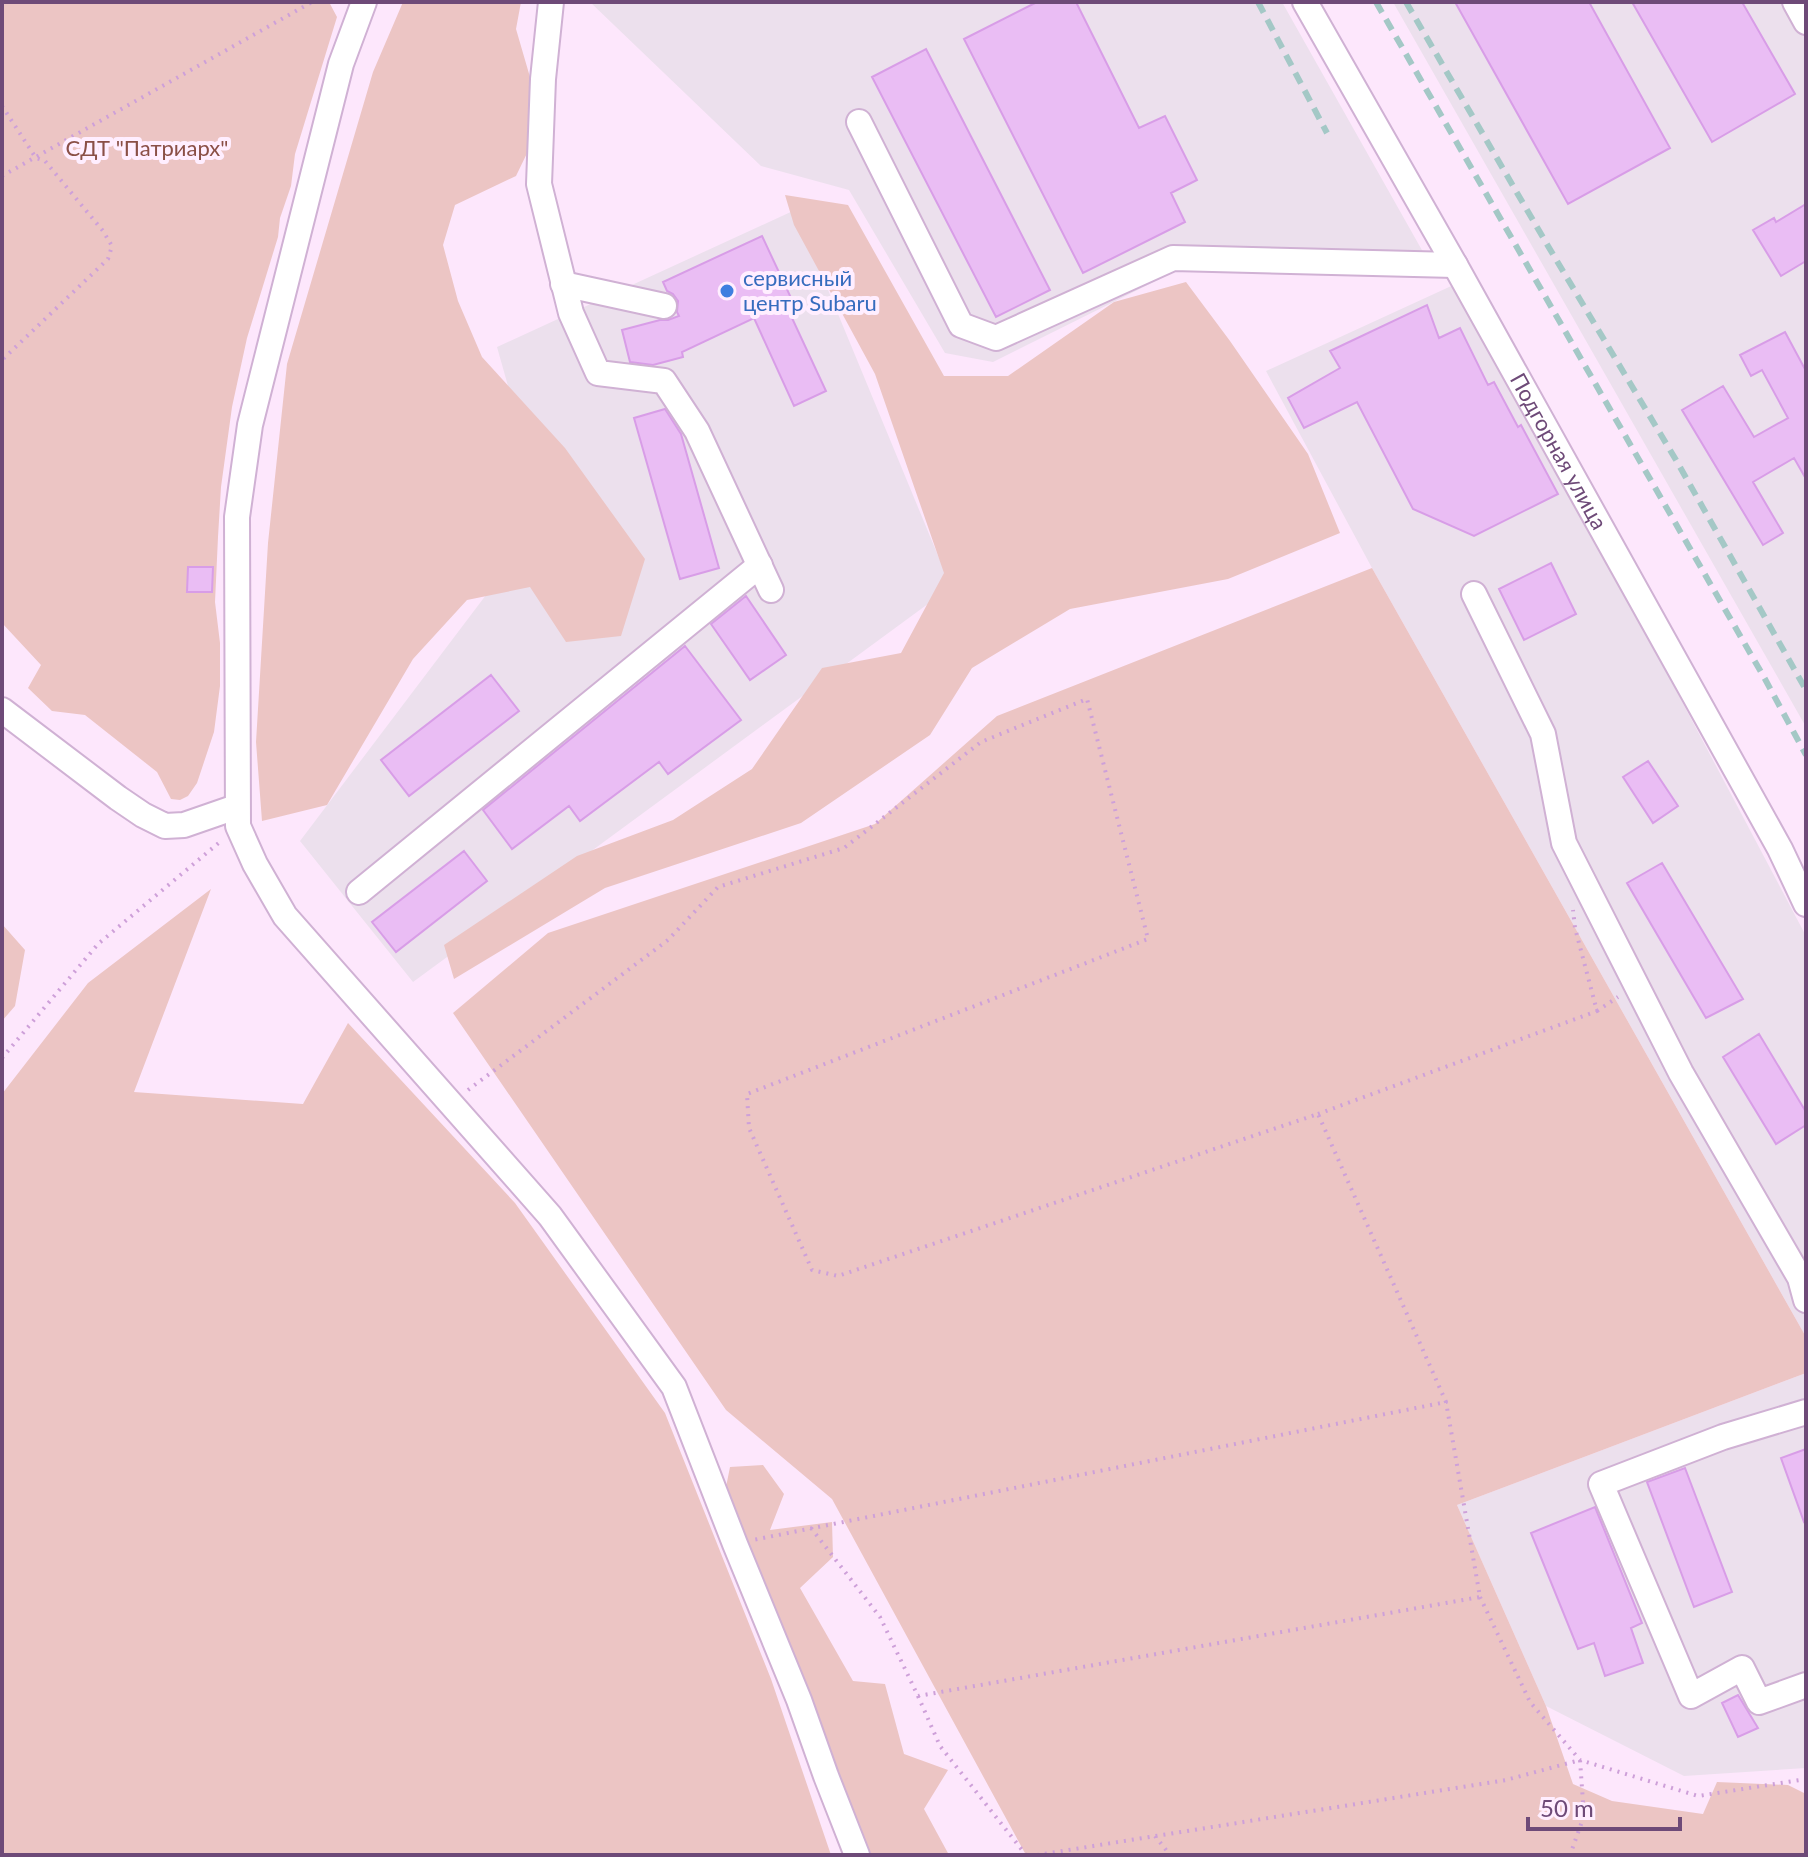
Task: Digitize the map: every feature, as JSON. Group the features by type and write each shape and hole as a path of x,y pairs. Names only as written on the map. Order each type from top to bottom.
{"street":[{"path":"364,2 341,64 248,439 237,517 237,816 255,864 285,916 550,1216 674,1387 799,1700 857,1855"},
{"path":"551,2 543,79 539,184 571,313 598,373 664,381 697,431 771,590"},
{"name":"Подгорная улица","path":"1305,2 1780,849 1806,904"},
{"path":"1795,2 1806,22"},
{"path":"859,122 961,325 996,338 1173,258 1455,265"},
{"path":"563,284 664,306"},
{"path":"359,892 760,565"},
{"path":"1474,594 1543,734 1564,843 1681,1073 1800,1278 1806,1300"},
{"path":"2,710 118,798 165,826 237,816"},
{"path":"1806,1412 1723,1437 1601,1484 1691,1696 1742,1668 1759,1702 1806,1685"}],"path":[{"path":"2,176 312,2"},
{"path":"2,106 36,158 45,161 112,246 108,259 2,360"},
{"path":"450,1103 668,940 718,887 844,848 981,742 1087,699 1148,939 747,1094 749,1128 812,1270 838,1276 1318,1114 1597,1011 1575,928 1571,900"},
{"path":"2,1058 98,944 237,816"},
{"path":"1318,1114 1446,1402 1480,1597 1530,1702 1580,1760 1584,1816 1570,1855"},
{"path":"735,1544 1446,1402"},
{"path":"811,1528 880,1617 940,1746 1026,1855"},
{"path":"918,1696 1480,1597"},
{"path":"1037,1855 1506,1780 1580,1760 1698,1796 1806,1779"},
{"path":"1155,1836 1170,1855"}],"shaded area":[{"path":"590,2 1282,2 1423,252 1210,254 993,362 945,353 849,190 761,166"},
{"path":"1393,2 1806,2 1806,727"},
{"path":"795,210 951,587 413,982 300,841 545,517 497,347"},
{"path":"1460,282 1806,936 1806,1337 1372,568 1266,371"},
{"path":"1806,1373 1806,1768 1684,1776 1546,1706 1457,1505"}],"green space":[{"name":"СДТ \"Патриарх\"","path":"2,2 329,2 337,17 295,154 291,186 247,338 232,407 218,537 215,602 220,643 220,686 214,732 197,783 188,796 180,800 171,799 157,772 85,715 52,711 28,688 41,665 2,623"},
{"path":"403,2 521,2 516,29 532,84 531,145 516,176 455,205 443,245 458,301 482,357 565,448 645,559 621,636 566,642 530,587 467,600 413,659 327,805 262,821 256,742 268,543 287,364 373,72"},
{"path":"785,195 848,205 944,376 1008,376 1114,302 1186,282 1308,454 1340,533 1228,579 1070,609 972,668 930,735 801,823 605,888 454,979 444,945 577,856 673,820 752,769 822,668 901,653 944,573 875,374 794,225"},
{"path":"1372,568 1806,1337 1806,1373 1457,1505 1546,1706 1573,1784 1612,1801 1703,1814 1717,1782 1788,1785 1806,1794 1806,1855 1026,1855 832,1499 726,1410 453,1013 548,933 875,824 997,716"},
{"path":"211,889 134,1092 303,1104 348,1023 515,1203 665,1413 771,1679 831,1855 2,1855 2,1094 88,983"},
{"path":"2,924 25,950 15,1006 2,1021"},
{"path":"763,1465 784,1494 770,1530 832,1522 833,1557 800,1588 853,1681 885,1684 904,1754 948,1770 924,1809 949,1855 870,1855 866,1848 725,1492 730,1467"}],"building":[{"path":"1037,2 1076,2 1139,128 1165,116 1197,180 1171,193 1185,222 1083,273 964,39"},
{"path":"1455,2 1589,2 1670,148 1568,204"},
{"path":"1632,2 1742,2 1795,94 1712,142"},
{"path":"926,49 1050,290 996,317 872,77"},
{"path":"1806,204 1806,261 1781,276 1753,230 1774,218 1776,222"},
{"path":"762,236 792,300 785,303 826,391 794,406 754,318 682,352 683,357 653,365 630,362 622,330 679,316 678,301 667,291 663,282"},
{"path":"1427,305 1439,338 1460,328 1488,385 1494,382 1558,494 1474,536 1413,509 1357,402 1304,428 1288,398 1340,368 1330,351"},
{"path":"1785,332 1806,371 1806,479 1794,458 1753,482 1783,533 1763,545 1682,410 1723,386 1754,437 1788,418 1762,370 1751,376 1740,355"},
{"path":"665,409 681,434 719,568 680,579 634,418"},
{"path":"1551,563 1576,614 1524,640 1499,589"},
{"path":"188,567 213,567 212,592 187,592"},
{"path":"746,596 786,655 750,680 711,624"},
{"path":"685,646 741,720 668,774 659,762 580,821 569,806 512,849 483,810"},
{"path":"491,675 519,711 409,796 381,760"},
{"path":"1648,761 1678,806 1653,823 1623,777"},
{"path":"464,851 487,881 396,952 372,922"},
{"path":"1662,863 1743,999 1706,1018 1627,883"},
{"path":"1759,1034 1806,1112 1806,1125 1776,1144 1723,1057"},
{"path":"1806,1449 1806,1521 1804,1522 1781,1458"},
{"path":"1685,1468 1732,1592 1694,1607 1647,1482"},
{"path":"1595,1507 1642,1623 1631,1628 1643,1663 1605,1676 1594,1643 1578,1649 1531,1533"},
{"path":"1738,1695 1758,1728 1738,1737 1722,1703"}],"railway":[{"path":"1258,2 1327,133"},
{"path":"1376,2 1806,755"},
{"path":"1406,2 1676,460 1806,690"}],"place":[{"name":"сервисный центр Subaru","path":"727,291"}]}
